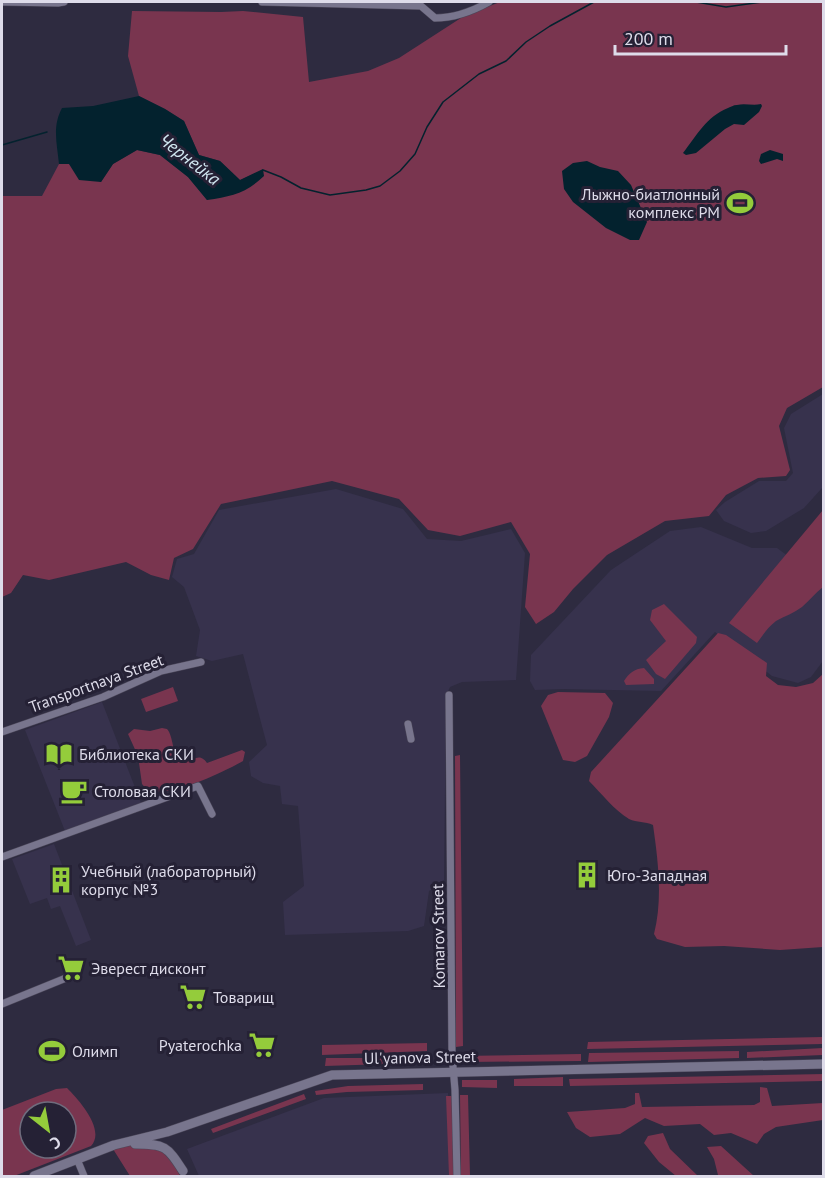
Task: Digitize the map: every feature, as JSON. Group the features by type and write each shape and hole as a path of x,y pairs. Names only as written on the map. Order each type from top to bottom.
{"main road":[{"name":"Ul'yanova Street","path":"78,1159 114,1145 167,1132 332,1075 824,1064"},
{"path":"167,1132 185,1174"},
{"path":"114,1145 144,1144 165,1147 185,1174"},
{"name":"Ul'yanova Street","path":"35,1176 75,1160"}],"street":[{"path":"2,2 64,2"},
{"path":"262,2 421,4 435,18 448,18 489,2"},
{"name":"Transportnaya Street","path":"2,732 103,697 161,671 201,662"},
{"name":"Komarov Street","path":"449,695 453,1072 457,1176"},
{"path":"408,724 411,739"},
{"path":"2,857 198,786 212,814"},
{"path":"2,1004 66,978"},
{"path":"77,1160 84,1176"}],"shaded area":[{"path":"500,2 823,2 823,387 787,408 779,426 790,470 786,476 758,478 726,495 709,516 665,521 607,555 554,612 536,624 525,607 530,554 511,522 460,536 428,530 399,499 332,481 221,504 193,549 174,558 169,580 151,575 126,562 49,580 23,575 11,593 2,597 2,196 42,196 59,164 69,164 101,182 113,164 137,150 160,155 188,177 207,200 263,170 240,180 220,161 199,155 184,121 139,96 128,56 132,11 243,11 303,17 309,82 368,71 399,58 464,16"},
{"path":"823,394 824,485 822,488 804,508 766,531 751,533 724,521 716,510 725,502 759,481 786,481 793,473 784,428 791,414"},
{"path":"336,489 403,509 427,539 461,541 511,529 525,553 516,680 462,682 450,687 446,696 444,880 429,891 424,926 408,931 285,935 283,902 304,886 298,806 282,804 280,786 263,783 251,776 249,762 267,745 243,654 212,661 196,656 200,630 184,587 172,577 177,559 194,554 219,510"},
{"path":"823,510 823,587 802,607 773,623 757,643 729,623"},
{"path":"701,527 752,548 777,548 823,582 823,661 811,677 798,683 772,676 715,632 661,691 535,690 530,681 531,655 611,570 670,531"},
{"path":"664,604 697,637 696,643 665,679 656,674 646,660 666,641 650,620 652,610"},
{"path":"718,633 726,635 767,663 766,676 778,685 796,687 813,683 823,674 823,947 780,950 724,946 685,947 657,939 654,934 657,921 659,879 653,825 632,820 624,815 589,781 591,772"},
{"path":"644,668 654,679 654,684 626,685 624,681 630,674 637,669"},
{"path":"173,687 178,701 146,712 141,699"},
{"path":"558,692 605,693 613,703 609,717 587,756 575,762 563,760 541,706 548,695"},
{"path":"102,702 141,803 65,831 25,730"},
{"path":"162,728 169,732 176,753 181,759 201,758 207,763 242,750 245,752 243,761 209,778 183,787 158,792 148,791 142,784 138,756 128,734 134,729 150,731"},
{"path":"460,755 463,1046 456,1047 455,756"},
{"path":"54,844 91,940 76,946 60,906 51,909 47,898 30,904 12,859"},
{"path":"823,1037 823,1044 587,1049 588,1042"},
{"path":"427,1043 427,1051 322,1055 322,1045"},
{"path":"823,1048 823,1055 747,1058 747,1052"},
{"path":"739,1051 739,1058 588,1062 589,1053"},
{"path":"581,1054 581,1061 467,1062 461,1056"},
{"path":"326,1058 418,1058 418,1063 325,1066"},
{"path":"824,1074 823,1081 570,1086 569,1079"},
{"path":"563,1077 563,1086 514,1086 514,1079"},
{"path":"462,1080 497,1080 497,1088 462,1087"},
{"path":"423,1084 423,1090 316,1095 315,1091 348,1086"},
{"path":"760,1087 767,1088 772,1106 823,1103 823,1120 776,1127 764,1134 757,1144 731,1133 714,1135 700,1124 664,1126 645,1118 620,1134 590,1137 576,1128 567,1112 625,1108 635,1104 635,1093 639,1093 642,1107 754,1105 760,1102"},
{"path":"67,1088 78,1100 28,1100 56,1089"},
{"path":"448,1093 450,1176 199,1176 187,1149 324,1098"},
{"path":"304,1094 306,1099 213,1133 211,1129"},
{"path":"460,1095 468,1095 470,1176 461,1176"},
{"path":"446,1096 452,1096 455,1176 449,1176"},
{"path":"78,1100 93,1124 95,1139 91,1146 78,1151"},
{"path":"18,1104 18,1160 55,1160 14,1176 2,1176 2,1110"},
{"path":"663,1133 670,1149 698,1176 676,1176 659,1162 644,1143 648,1136"},
{"path":"125,1145 160,1147 170,1156 180,1176 130,1176 113,1149"},
{"path":"721,1146 754,1176 716,1176 718,1175 714,1159 707,1147"}],"water":[{"name":"Чернейка","path":"139,96 184,121 199,155 220,161 240,180 263,169 264,176 250,187 237,193 207,200 188,177 160,155 137,150 113,164 101,182 79,180 69,164 59,164 56,129 62,108 93,106"},
{"path":"761,104 759,112 744,125 734,124 725,129 696,153 686,155 683,153 702,127 720,112 734,105"},
{"path":"770,150 783,154 783,161 777,159 761,164 759,161 761,154"},
{"path":"587,161 618,171 631,185 647,222 639,240 630,240 606,228 573,202 564,189 562,171 573,163"}],"waterway":[{"path":"263,170 301,188 330,195 380,186 400,171 415,154 427,127 443,102 479,74 506,61 526,42 550,26 594,2"},
{"path":"696,2 726,7 762,2"},
{"path":"2,145 47,132"}],"place":[{"name":"Лыжно-биатлонный комплекс РМ","path":"740,203"},
{"name":"Библиотека СКИ","path":"59,754"},
{"name":"Столовая СКИ","path":"74,791"},
{"name":"Юго-Западная","path":"587,875"},
{"name":"Учебный (лабораторный) корпус №3","path":"61,880"},
{"name":"Эверест дисконт","path":"71,968"},
{"name":"Товарищ","path":"193,997"},
{"name":"Pyaterochka","path":"262,1045"},
{"name":"Олимп","path":"52,1051"}]}
